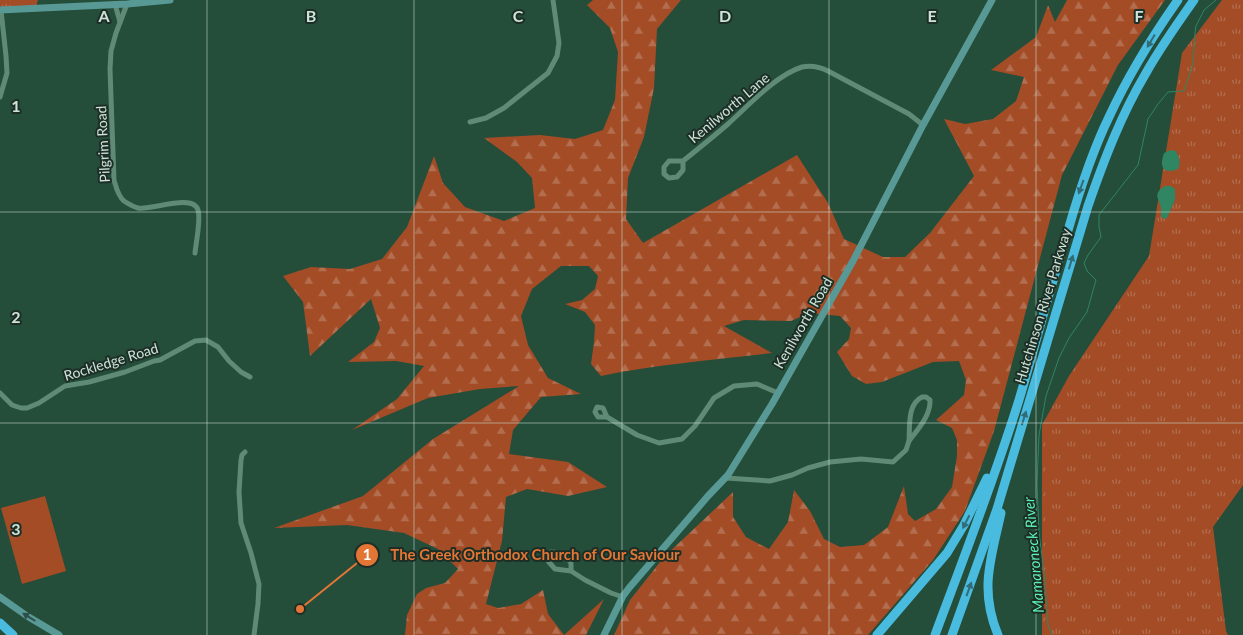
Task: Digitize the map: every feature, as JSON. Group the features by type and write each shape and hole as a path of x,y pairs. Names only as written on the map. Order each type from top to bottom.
{"highway":[{"name":"Hutchinson River Parkway","path":"935,635 1021,393 1048,295 1092,156 1134,68 1178,0"},
{"name":"Hutchinson River Parkway","path":"952,635 988,534 1015,450 1088,206 1104,162 1119,126 1145,74 1194,0"},
{"path":"877,635 954,544 1003,447"},
{"path":"998,635 992,621 989,606 988,578 1015,450"},
{"path":"0,624 13,635"}],"street":[{"path":"0,97 7,73 1,10 170,0"},
{"path":"470,122 486,118 504,108 548,73 557,56 559,43 552,0"},
{"name":"Kenilworth Road","path":"604,635 623,596 708,496 726,478 778,393 853,261 923,124 992,0"},
{"path":"115,4 120,22"},
{"name":"Pilgrim Road","path":"127,4 111,51 110,69 114,180 117,191 122,200 138,208 176,203 195,206 198,209 195,253"},
{"name":"Kenilworth Lane","path":"683,161 772,84 787,74 804,67 811,66 828,71 909,114 923,124"},
{"name":"Rockledge Road","path":"0,393 12,405 21,408 32,406 65,386 89,382 125,372 160,360 195,341 206,340 218,347 229,361 250,377"},
{"path":"607,417 637,435 659,443 682,439 695,426 714,398 734,386 757,384 778,393"},
{"path":"726,478 770,481 830,462 861,459 893,462 906,450 914,403 918,398 926,397 931,402 929,410 922,424 909,441"},
{"path":"245,452 241,460 239,492 241,523 252,553 259,584 254,635"},
{"path":"571,570 571,563 563,553 551,552 548,560 555,569 571,570 585,580 611,593 623,596"},
{"path":"0,596 27,616 59,635"}],"green space":[{"path":"0,0 38,0 36,6 0,8"},
{"path":"593,0 681,0 657,29 654,88 644,137 628,178 626,219 643,243 797,155 828,203 844,239 883,257 905,257 930,233 974,176 944,119 965,124 993,119 1016,101 1024,77 991,70 1036,37 1048,5 1055,22 1067,0 1165,0 1118,65 1062,175 994,431 965,511 933,560 868,635 614,635 630,600 664,557 733,492 733,517 746,537 769,549 788,522 794,490 810,511 824,539 840,547 864,545 888,527 904,486 908,514 915,521 936,509 952,487 957,456 957,440 952,428 936,420 964,395 966,380 959,361 933,362 882,382 866,384 852,376 837,352 849,339 851,328 840,316 809,313 791,321 744,320 724,326 772,353 665,365 601,376 591,364 595,325 585,312 565,304 582,300 595,289 598,276 589,266 561,266 532,289 521,316 528,345 548,378 581,394 541,397 513,430 509,454 568,462 607,487 568,496 527,489 506,497 502,541 486,604 498,608 521,604 543,590 548,614 564,635 405,635 407,615 417,594 426,588 445,583 458,569 438,549 404,533 347,525 274,528 363,496 433,439 519,386 480,389 428,398 352,430 397,399 424,366 396,361 348,362 374,342 380,328 371,299 310,356 303,302 283,276 311,267 350,269 382,259 407,227 434,156 443,183 465,207 504,221 535,208 532,178 517,162 484,138 540,135 575,139 603,130 615,100 618,52 610,28 587,5"},
{"path":"1222,0 1243,0 1243,485 1213,527 1228,635 1042,635 1042,425 1069,376 1149,256 1182,53"},
{"path":"45,496 66,571 22,584 1,508"},
{"path":"604,599 586,635 564,635"}],"shaded area":[{"path":"1171,150 1176,151 1179,164 1178,169 1169,171 1164,169 1162,161 1164,153"},
{"path":"1165,186 1171,186 1175,189 1175,200 1165,219 1161,217 1161,208 1157,194"}],"waterway":[{"name":"Mamaroneck River","path":"1052,635 1048,625 1039,533 1037,483 1039,435 1046,396 1059,358 1069,338 1087,312 1096,280 1087,271 1084,263 1101,237 1099,215 1138,165 1148,119 1158,104 1168,92 1184,91 1193,64 1196,26 1204,10 1216,0"}],"place":[{"name":"The Greek Orthodox Church of Our Saviour","path":"300,609"}]}
